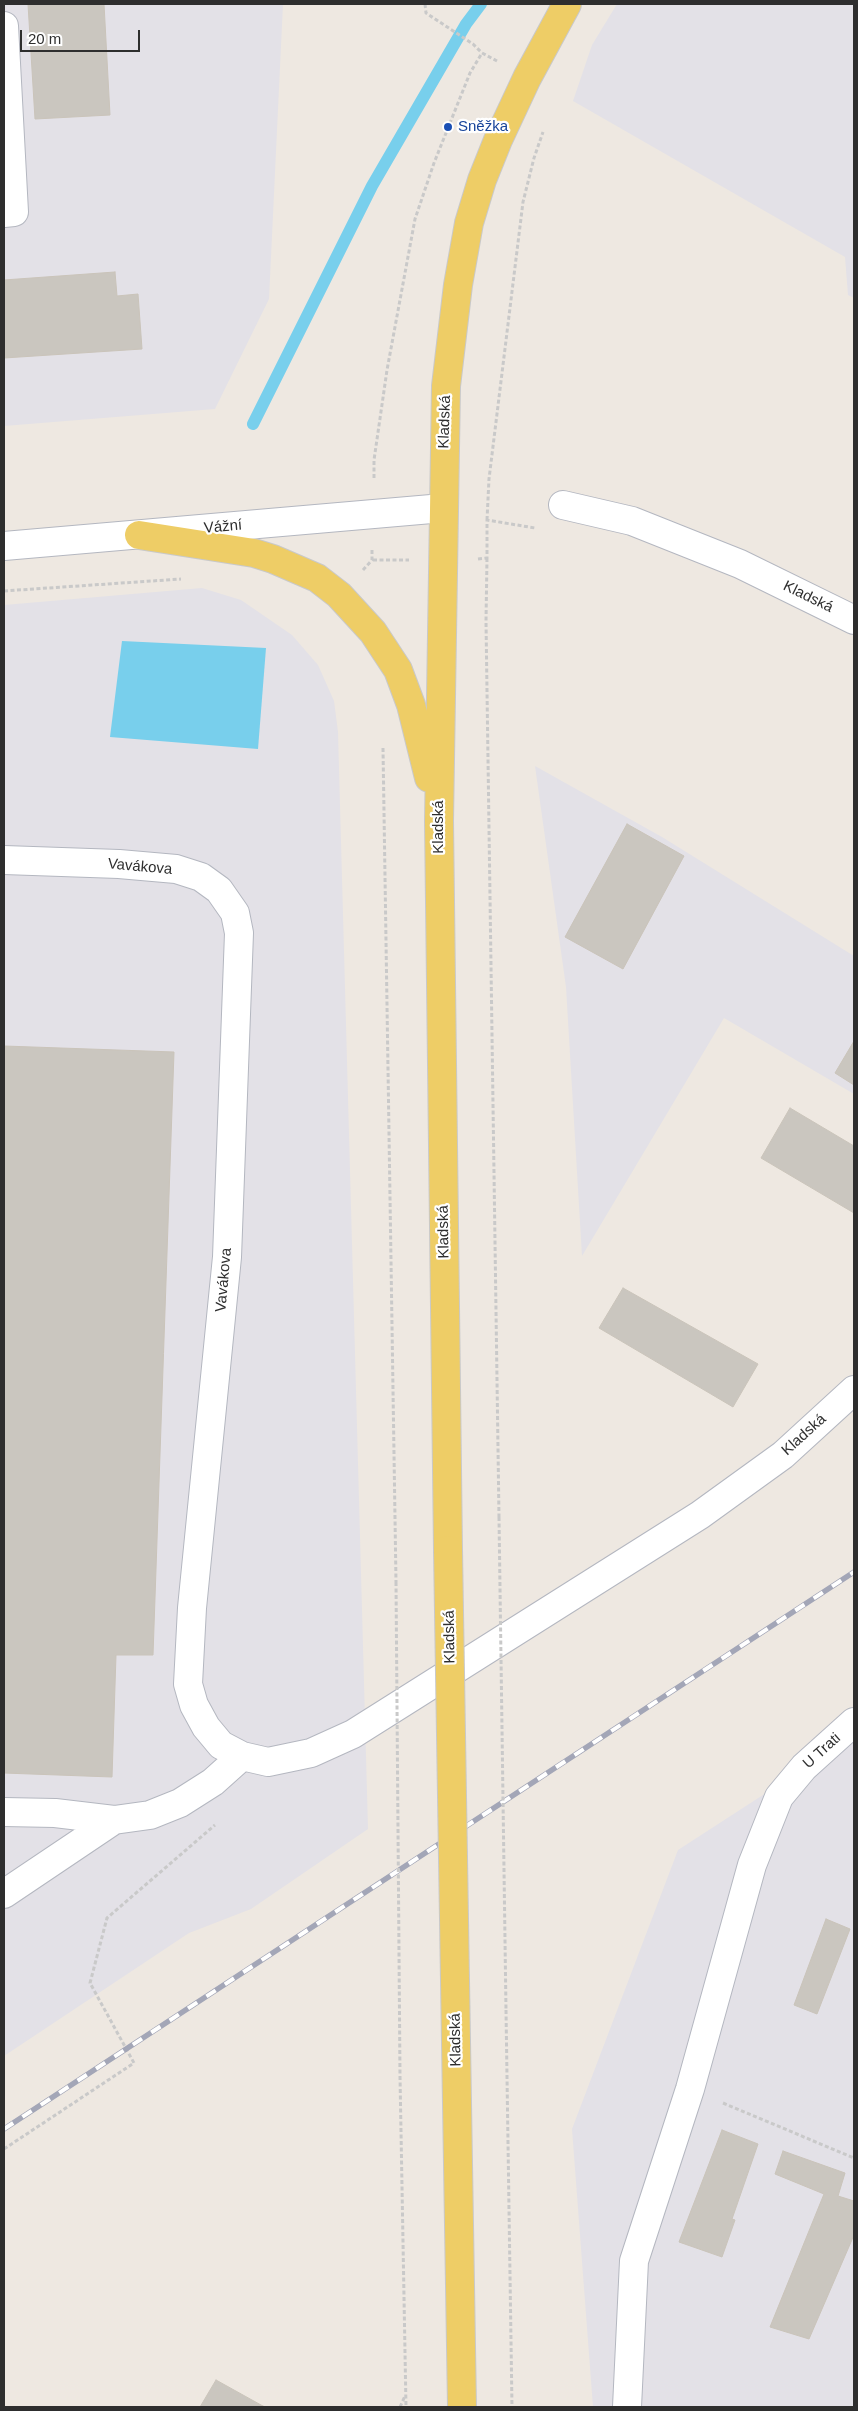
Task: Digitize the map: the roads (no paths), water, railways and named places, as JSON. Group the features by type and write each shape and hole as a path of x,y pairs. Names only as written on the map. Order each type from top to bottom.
{"main road":[{"name":"Kladská","path":"462,2407 448,1550 439,821 446,386 458,285 470,223 482,180 498,140 527,78 567,4"},
{"path":"139,535 254,553 317,578 339,595 373,632 398,670 415,720 439,821"}],"street":[{"path":"4,26 14,212 4,213"},
{"name":"Kladská","path":"563,505 632,521 740,564 854,620"},
{"name":"Vážní","path":"4,546 443,508"},
{"name":"Vavákova","path":"4,860 120,864 176,869 200,877 219,890 235,913 238,933 227,1257 192,1608 188,1684 194,1705 206,1727 221,1745 242,1756 268,1762 311,1752 353,1734"},
{"name":"Kladská","path":"353,1734 700,1515 782,1455 854,1390"},
{"name":"U Trati","path":"627,2407 634,2262 690,2089 752,1865 779,1796 790,1782 854,1722"},
{"path":"4,1812 55,1813 114,1820 150,1815 180,1803 213,1782 242,1756"},
{"path":"4,1894 114,1820"}],"water":[{"path":"122,641 266,648 258,749 110,737"}],"waterway":[{"path":"253,424 372,186 466,24 481,4"}],"railway":[{"path":"4,2129 854,1572"}],"place":[{"name":"Sněžka","path":"448,127"}]}
